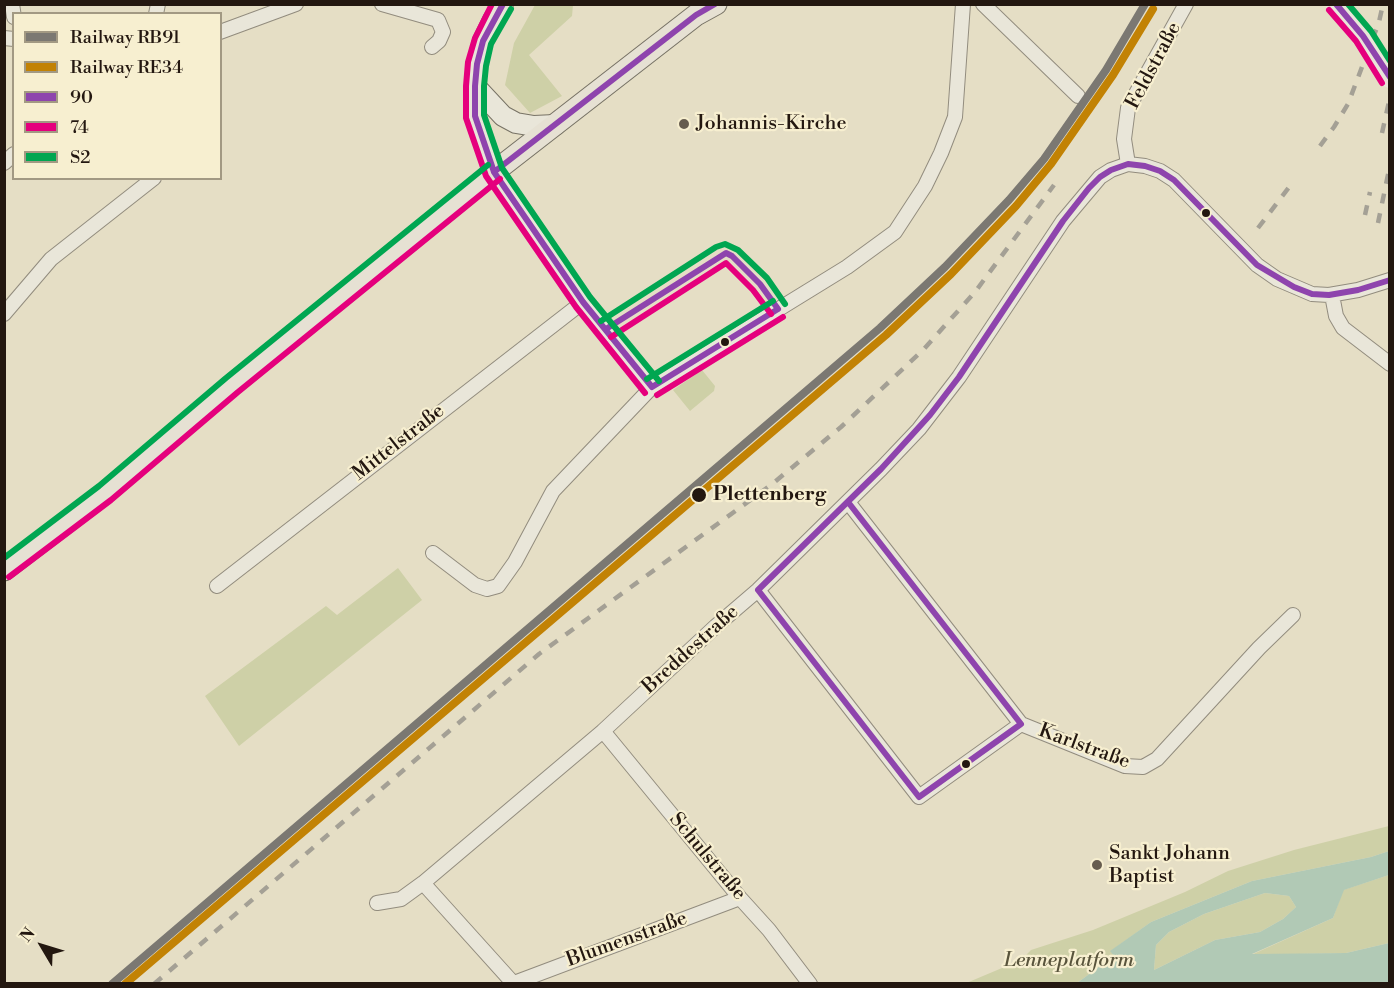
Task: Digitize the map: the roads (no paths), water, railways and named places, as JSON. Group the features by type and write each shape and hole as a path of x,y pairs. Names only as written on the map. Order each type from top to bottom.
{"main road":[{"path":"494,172 476,116 475,86 477,64 483,41 503,4"},
{"path":"4,570 105,493 232,385 494,172 696,15 716,4"},
{"path":"1336,4 1363,36 1389,78"},
{"path":"475,86 503,116 516,123 534,126 555,125"}],"street":[{"path":"222,31 296,4"},
{"path":"382,4 438,20 443,32 439,41 432,47"},
{"path":"433,553 475,585 487,589 498,586 507,577 553,491 652,387 847,267 895,232 925,186 955,117 963,4"},
{"path":"983,4 1078,96"},
{"name":"Feldstraße","path":"1128,164 1124,139 1128,108 1186,4"},
{"path":"1128,164 1160,171 1173,180 1257,265 1277,279 1311,294 1332,295 1389,280"},
{"name":"Breddestraße","path":"377,903 401,899 603,731 758,590 848,502 919,429 959,377 1080,199 1100,177 1128,164"},
{"path":"494,172 583,302 652,387"},
{"path":"4,314 51,259 151,180"},
{"path":"1332,295 1336,316 1343,328 1389,364"},
{"name":"Mittelstraße","path":"217,586 583,302"},
{"name":"Karlstraße","path":"848,502 1021,724 1125,766 1143,767 1157,759 1259,648 1293,615"},
{"path":"758,590 919,797 1021,724"},
{"name":"Schulstraße","path":"603,731 769,930 810,984"},
{"path":"423,882 514,983"},
{"name":"Blumenstraße","path":"514,983 740,898"}],"railway":[{"path":"1320,146 1348,104 1379,22 1383,4"},
{"path":"1382,133 1390,97"},
{"path":"1378,223 1390,165"},
{"path":"154,984 539,654 771,485 841,427 923,350 975,292 1054,185"},
{"path":"1258,228 1290,186"},
{"path":"1365,215 1370,192"}],"rail line":[{"name":"RB91","path":"112,984 880,328 945,267 1009,200 1044,159 1106,70 1145,4"},
{"name":"RE34","path":"125,984 886,335 951,274 1016,206 1051,164 1113,75 1153,9"}],"place":[{"name":"Johannis-Kirche","path":"684,124"},
{"name":"Plettenberg","path":"699,495"},
{"name":"Sankt Johann Baptist","path":"1097,865"}],"park label":[{"name":"Lenneplatform","path":"1069,961"}]}
